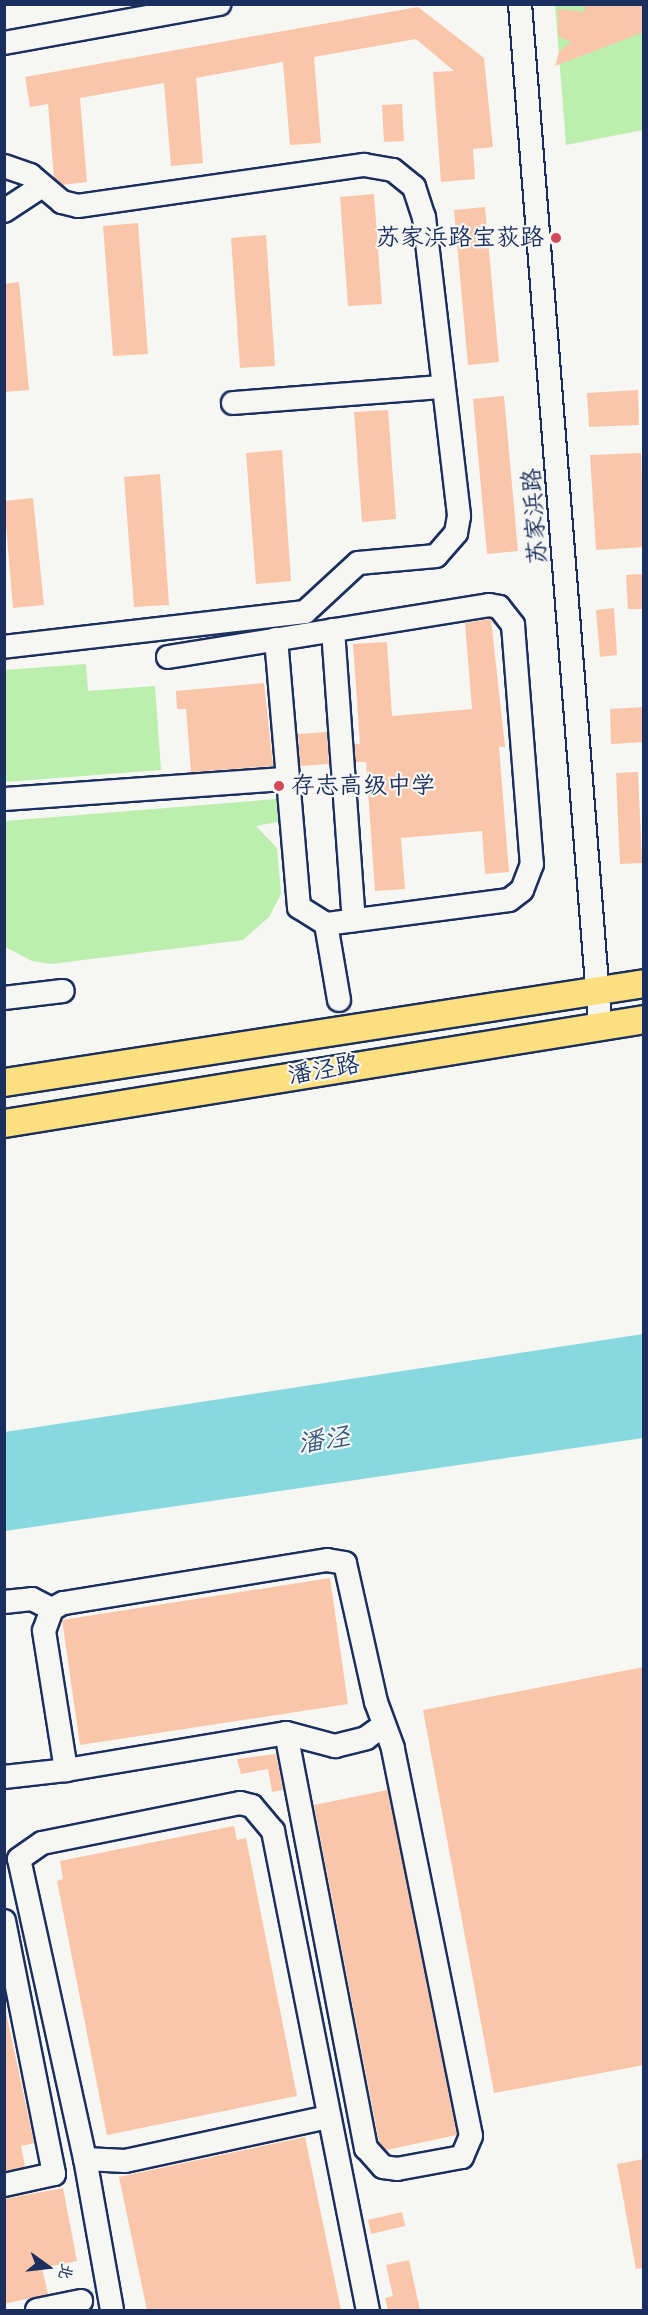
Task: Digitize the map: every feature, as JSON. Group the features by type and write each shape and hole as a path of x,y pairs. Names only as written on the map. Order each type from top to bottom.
{"main road":[{"name":"潘泾路","path":"4,1082 644,983"},
{"name":"潘泾路","path":"4,1123 600,1023 644,1018"}],"street":[{"path":"4,43 219,4"},
{"name":"苏家浜路","path":"520,4 600,1023"},
{"path":"4,166 30,175 62,202 78,206 364,165 393,170 414,187 424,217 442,387 459,516 456,533 436,556 358,563 323,600 285,618 4,647"},
{"path":"4,211 42,186"},
{"path":"233,403 442,387"},
{"path":"168,657 276,639 489,605 506,612 513,626 532,864 522,890 509,900 326,924 299,908 294,896 276,639"},
{"path":"333,630 354,920"},
{"path":"4,799 286,779"},
{"path":"326,924 339,1000"},
{"path":"4,998 63,991"},
{"path":"66,1770 44,1631 52,1609 63,1603 337,1559 352,1572 384,1725 393,1748 471,2136 462,2157 397,2169 383,2167 366,2148 286,1733"},
{"path":"4,1602 32,1599 52,1609"},
{"path":"4,1778 66,1770 286,1733 335,1746 366,1738 384,1725"},
{"path":"112,2310 85,2159 19,1858 42,1844 240,1803 252,1806 273,1831 368,2310"},
{"path":"4,1921 54,2174 4,2185"},
{"path":"85,2159 125,2162 329,2117"},
{"path":"37,2310 81,2301"}],"green space":[{"path":"555,4 643,5 643,130 566,145"},
{"path":"86,664 88,691 155,686 161,770 5,782 5,670"},
{"path":"277,799 278,822 256,826 277,848 281,894 269,917 243,940 51,964 32,961 5,947 5,821"}],"water":[{"name":"潘泾","path":"643,1334 643,1438 5,1531 5,1432"}],"building":[{"path":"583,4 644,4 644,32 555,66 559,52 571,42 558,36 558,9 586,12"},
{"path":"418,7 484,58 493,147 473,149 475,179 441,182 433,72 454,71 416,39 314,57 321,143 290,145 283,62 196,78 203,163 171,166 164,83 80,98 87,182 62,185 54,178 48,104 30,107 25,77"},
{"path":"402,104 404,141 384,142 382,105"},
{"path":"374,194 382,304 348,306 340,197"},
{"path":"485,207 499,362 468,365 454,210"},
{"path":"138,223 148,354 113,356 103,226"},
{"path":"266,235 275,366 240,368 231,238"},
{"path":"19,282 29,390 4,392 4,284"},
{"path":"638,390 639,425 589,427 587,393"},
{"path":"504,396 518,551 487,554 473,399"},
{"path":"388,410 396,519 362,522 354,412"},
{"path":"282,450 291,581 256,584 246,453"},
{"path":"641,453 644,547 596,550 590,455"},
{"path":"160,474 169,605 134,607 124,477"},
{"path":"33,498 44,605 13,608 4,501"},
{"path":"644,574 644,609 628,609 626,575"},
{"path":"614,608 617,655 600,657 596,610"},
{"path":"491,619 505,747 499,747 509,872 485,874 482,831 401,838 405,889 375,891 366,762 356,762 355,744 360,744 353,644 387,642 392,716 472,709 465,623"},
{"path":"264,683 273,766 191,772 186,709 177,709 176,691"},
{"path":"644,707 644,742 611,744 610,709"},
{"path":"327,732 329,764 300,766 298,734"},
{"path":"638,772 642,863 620,864 616,773"},
{"path":"330,1578 348,1704 80,1745 62,1620"},
{"path":"644,1667 644,2065 494,2093 423,1710"},
{"path":"276,1754 283,1790 272,1792 268,1769 241,1774 237,1759"},
{"path":"388,1790 457,2135 386,2150 379,2142 314,1805"},
{"path":"234,1826 237,1840 246,1838 297,2096 107,2135 57,1881 63,1879 60,1861"},
{"path":"4,2003 34,2143 21,2146 25,2167 4,2171"},
{"path":"305,2137 341,2310 147,2310 119,2177"},
{"path":"644,2159 644,2268 636,2269 617,2164"},
{"path":"63,2188 77,2261 42,2268 48,2294 4,2304 4,2199"},
{"path":"402,2212 405,2226 371,2234 368,2220"},
{"path":"409,2260 420,2310 388,2310 385,2298 393,2296 386,2265"}],"place":[{"name":"苏家浜路宝荻路","path":"556,238"},
{"name":"存志高级中学","path":"279,786"}]}
